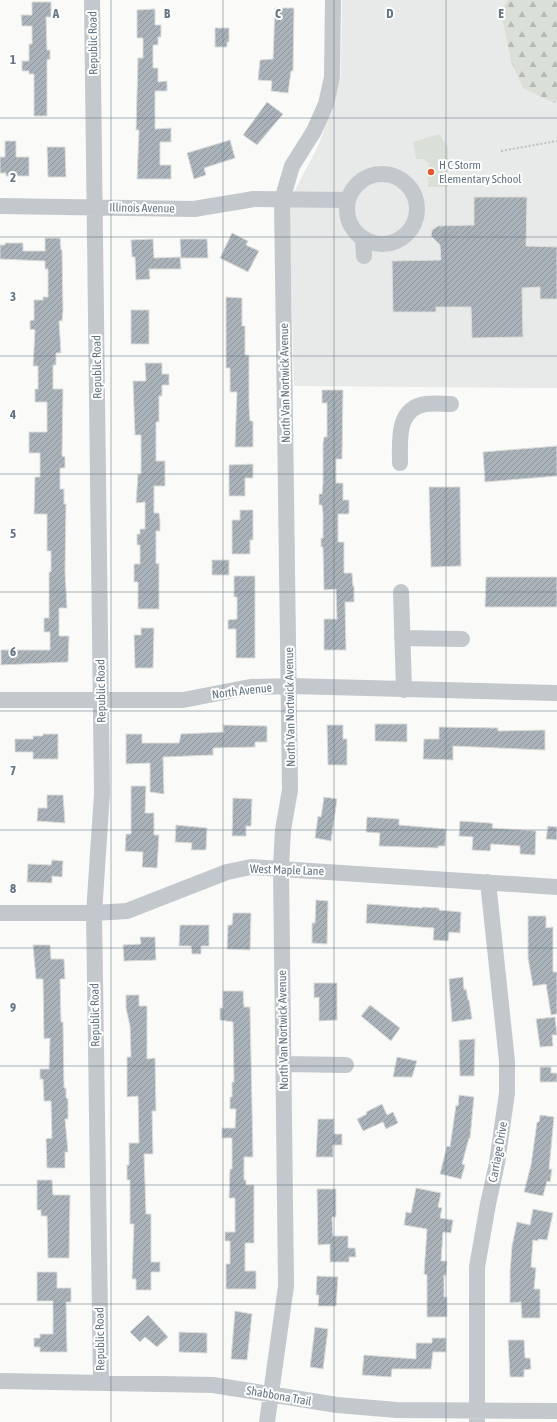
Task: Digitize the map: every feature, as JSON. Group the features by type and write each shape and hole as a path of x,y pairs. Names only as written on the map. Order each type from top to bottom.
{"street":[{"name":"Republic Road","path":"92,0 102,701 102,794 94,913 101,1382"},
{"name":"North Van Nortwick Avenue","path":"267,1422 286,1286 281,868 284,830 290,790 290,686 282,200 292,166 314,131 326,104 332,77 332,0"},
{"path":"381,174 392,175 403,181 412,189 417,200 418,212 415,224 408,234 398,241 386,245 374,244 364,240 355,232 349,222 347,212 348,200 353,190 360,182 370,176 381,174"},
{"name":"Illinois Avenue","path":"0,206 194,209 254,199 348,200"},
{"path":"364,240 364,256"},
{"path":"400,463 400,431 403,420 409,413 416,407 426,404 451,404"},
{"path":"401,592 404,690"},
{"path":"402,638 462,639"},
{"name":"North Avenue","path":"0,700 183,700 250,687 290,686 557,693"},
{"name":"West Maple Lane","path":"0,913 94,913 127,911 227,872 251,867 557,887"},
{"name":"Carriage Drive","path":"477,1416 477,1267 497,1163 507,1092 507,1061 488,882"},
{"path":"284,1064 346,1065"},
{"name":"Shabbona Trail","path":"0,1381 213,1385 337,1405 477,1416 557,1411"}],"path":[{"path":"501,151 557,141"}],"shaded area":[{"name":"H C Storm Elementary School","path":"342,0 557,0 557,388 294,386 289,202 320,142 341,75"}],"green space":[{"path":"508,0 557,0 557,101 554,103 523,88 511,61 501,13"},
{"path":"439,134 448,147 448,187 428,187 429,163 424,159 416,159 413,142"}],"building":[{"path":"32,2 51,2 51,17 46,17 47,50 50,50 50,59 47,60 47,116 34,116 34,74 29,74 29,71 22,71 22,61 29,61 29,44 32,44 32,26 22,26 21,15 32,15"},
{"path":"275,8 294,8 293,71 291,71 288,93 271,91 272,81 258,80 260,60 273,59"},
{"path":"155,9 155,25 161,25 161,37 158,37 158,45 153,45 153,68 158,68 158,82 167,81 167,91 155,91 155,129 171,128 171,142 160,142 160,165 171,165 171,179 137,179 139,130 136,130 138,58 143,58 143,38 137,38 137,10"},
{"path":"215,28 229,28 229,42 227,42 227,47 215,47"},
{"path":"267,102 283,114 257,145 243,135"},
{"path":"230,140 235,158 204,168 206,175 194,179 187,153"},
{"path":"5,141 16,141 16,157 29,157 29,176 6,176 6,173 0,173 0,157 5,157"},
{"path":"47,147 65,147 66,177 48,177"},
{"path":"474,197 527,197 526,246 557,247 557,299 540,299 540,287 522,288 523,337 472,338 471,307 436,307 436,312 393,312 392,261 441,260 440,245 431,236 432,230 438,226 474,225"},
{"path":"232,233 248,241 246,245 259,251 248,272 220,258"},
{"path":"45,238 60,238 62,250 63,311 62,321 59,321 61,353 56,353 56,365 53,365 53,389 63,389 62,456 65,457 65,468 60,468 60,489 64,489 64,504 66,504 65,572 67,608 59,608 59,636 69,636 68,662 1,665 1,650 50,650 50,632 44,632 44,618 49,618 49,572 51,572 51,551 47,551 47,514 34,514 35,477 40,477 40,453 29,453 29,432 47,432 47,402 35,402 35,389 38,389 38,366 33,366 35,330 30,329 30,321 34,320 34,300 43,300 43,297 48,297 48,269 45,269 45,261 0,259 0,245 5,245 5,243 23,243 23,251 45,251"},
{"path":"153,239 154,258 180,257 181,269 149,269 150,279 136,280 135,257 132,257 131,240"},
{"path":"180,239 207,239 208,258 181,258"},
{"path":"226,297 242,298 242,326 245,326 245,355 249,355 249,406 250,421 253,421 253,447 235,447 237,392 230,392 230,368 226,368"},
{"path":"131,310 149,310 149,344 131,344"},
{"path":"145,363 162,363 162,374 169,374 169,385 162,385 162,396 159,396 159,422 156,422 156,461 165,461 165,486 154,486 154,513 159,513 160,521 160,531 156,531 156,564 159,563 159,609 138,609 138,582 134,582 134,564 140,564 140,545 137,545 137,534 140,534 140,529 145,529 145,502 136,503 138,474 141,474 141,435 135,435 133,381 146,381"},
{"path":"322,390 343,390 342,459 336,459 336,483 343,483 343,500 349,500 349,514 338,514 338,542 344,542 344,573 352,573 354,586 354,602 345,602 346,650 324,650 324,619 337,619 336,589 324,590 323,547 321,547 321,538 323,538 323,514 322,505 319,505 319,494 322,494 323,483 323,444 324,437 327,437 327,403 322,403"},
{"path":"557,446 557,476 485,482 483,452"},
{"path":"253,464 253,478 245,478 245,496 229,496 229,465"},
{"path":"429,487 460,487 461,566 431,567"},
{"path":"240,510 253,510 253,540 250,540 250,554 232,554 232,520 240,520"},
{"path":"212,560 229,560 229,575 212,575"},
{"path":"234,576 255,576 255,658 236,658 236,629 228,629 228,620 237,619 237,597 234,597"},
{"path":"486,577 557,577 557,607 485,607"},
{"path":"141,628 154,628 153,668 135,668 134,635 141,635"},
{"path":"375,724 407,724 407,742 375,741"},
{"path":"223,725 267,726 267,742 255,742 255,747 213,748 213,755 163,757 164,794 150,792 150,763 126,764 126,734 142,734 142,743 179,743 181,734 224,732"},
{"path":"327,725 343,725 343,739 347,739 347,765 328,765"},
{"path":"439,727 498,728 498,731 545,730 545,750 453,746 453,760 423,759 424,739 439,739"},
{"path":"43,734 58,734 58,759 33,759 33,752 15,752 15,739 33,739 33,736 43,736"},
{"path":"131,786 146,786 145,813 154,813 154,835 159,835 157,868 142,867 143,852 125,851 126,834 131,834"},
{"path":"47,795 63,795 65,823 37,821 38,808 47,808"},
{"path":"324,797 337,799 331,841 315,838 318,816 321,817"},
{"path":"233,798 252,799 251,826 246,826 246,836 232,836"},
{"path":"367,817 399,819 399,825 446,829 445,846 438,846 438,848 379,846 380,833 366,832"},
{"path":"460,821 490,823 493,824 492,828 536,831 535,855 520,854 520,846 491,844 490,851 472,850 473,837 459,836"},
{"path":"176,825 207,828 206,850 191,850 192,843 175,842"},
{"path":"548,826 557,827 557,840 546,839"},
{"path":"52,860 63,861 62,877 52,876 52,883 27,882 28,864 51,865"},
{"path":"316,900 328,901 327,944 312,943 312,923 315,923"},
{"path":"367,904 439,908 439,910 461,912 460,933 449,932 448,941 433,940 434,928 366,923"},
{"path":"233,913 251,913 250,950 227,949 228,925 232,925"},
{"path":"528,916 546,916 546,928 553,927 553,972 557,972 557,1014 551,1015 546,984 533,986 528,958"},
{"path":"180,925 209,925 209,946 201,946 201,954 192,954 191,946 179,946"},
{"path":"140,937 155,937 156,960 124,961 123,945 141,944"},
{"path":"33,945 50,945 51,959 64,959 65,979 60,979 61,1022 63,1022 64,1088 66,1088 66,1098 68,1099 68,1119 65,1119 68,1152 65,1152 65,1168 47,1168 46,1139 52,1138 51,1101 44,1101 43,1079 40,1079 40,1069 49,1069 50,1038 44,1039 43,979 36,979"},
{"path":"463,977 464,990 466,989 472,1019 452,1022 449,979"},
{"path":"314,983 337,983 337,1020 319,1021 319,997 314,998"},
{"path":"223,991 243,991 244,1007 250,1007 253,1157 244,1157 244,1180 246,1180 246,1185 254,1185 254,1243 245,1243 245,1271 256,1271 256,1289 226,1289 226,1264 230,1264 230,1241 225,1241 225,1232 235,1232 235,1198 229,1198 230,1169 232,1169 232,1138 222,1138 222,1128 235,1128 236,1109 230,1109 232,1082 234,1082 233,1022 220,1020 220,1008 223,1008"},
{"path":"126,995 139,995 139,1006 147,1006 147,1059 155,1058 156,1111 152,1111 153,1154 144,1154 146,1214 151,1214 151,1262 160,1262 160,1272 151,1272 151,1290 136,1290 136,1279 132,1279 134,1224 130,1224 130,1180 127,1180 127,1165 129,1165 129,1143 139,1143 138,1096 127,1097 127,1057 131,1057 130,1026 126,1008"},
{"path":"370,1005 400,1028 391,1041 361,1016"},
{"path":"555,1017 557,1035 552,1035 553,1046 540,1047 536,1019"},
{"path":"475,1039 474,1076 460,1076 459,1040"},
{"path":"397,1057 417,1061 412,1077 393,1077"},
{"path":"540,1067 551,1067 551,1073 557,1073 557,1082 540,1082"},
{"path":"459,1095 474,1097 470,1138 462,1164 465,1165 461,1179 440,1174 447,1146 450,1147 456,1105 458,1106"},
{"path":"382,1104 387,1115 393,1112 398,1123 386,1129 383,1122 363,1131 357,1119 367,1114 366,1112"},
{"path":"540,1115 554,1117 549,1169 552,1169 550,1182 547,1181 543,1196 524,1192 531,1165 537,1122 539,1122"},
{"path":"318,1119 334,1119 334,1134 342,1134 342,1145 333,1145 333,1157 316,1157"},
{"path":"37,1180 52,1180 53,1195 70,1195 69,1258 48,1258 47,1216 41,1216 41,1210 37,1210"},
{"path":"416,1188 441,1193 438,1207 442,1208 440,1218 453,1220 451,1233 443,1232 441,1261 447,1261 446,1276 444,1275 444,1297 447,1297 447,1317 427,1317 427,1275 424,1274 427,1229 404,1225 406,1212 411,1213"},
{"path":"317,1189 336,1189 336,1217 332,1217 333,1236 348,1236 348,1248 355,1248 356,1257 349,1257 349,1262 330,1262 330,1244 318,1245"},
{"path":"533,1209 553,1213 547,1240 533,1240 531,1267 536,1268 534,1289 540,1289 540,1318 522,1318 521,1302 510,1303 512,1246 517,1222 530,1225"},
{"path":"37,1272 57,1272 57,1288 71,1288 71,1302 66,1302 67,1352 40,1352 40,1347 34,1347 34,1338 40,1338 40,1334 53,1334 53,1301 37,1301"},
{"path":"317,1276 338,1277 336,1306 318,1306 319,1295 316,1295"},
{"path":"235,1311 252,1314 247,1360 231,1359"},
{"path":"148,1315 168,1337 157,1347 145,1337 140,1342 130,1332"},
{"path":"315,1327 328,1329 323,1369 310,1367"},
{"path":"179,1332 207,1333 207,1353 179,1352"},
{"path":"432,1338 446,1338 446,1352 433,1352 431,1369 392,1369 391,1377 362,1375 364,1355 416,1359 416,1343 432,1343"},
{"path":"508,1340 524,1340 525,1358 530,1358 531,1369 524,1370 524,1377 510,1377"}],"place":[{"name":"H C Storm Elementary School","path":"431,172"}]}
